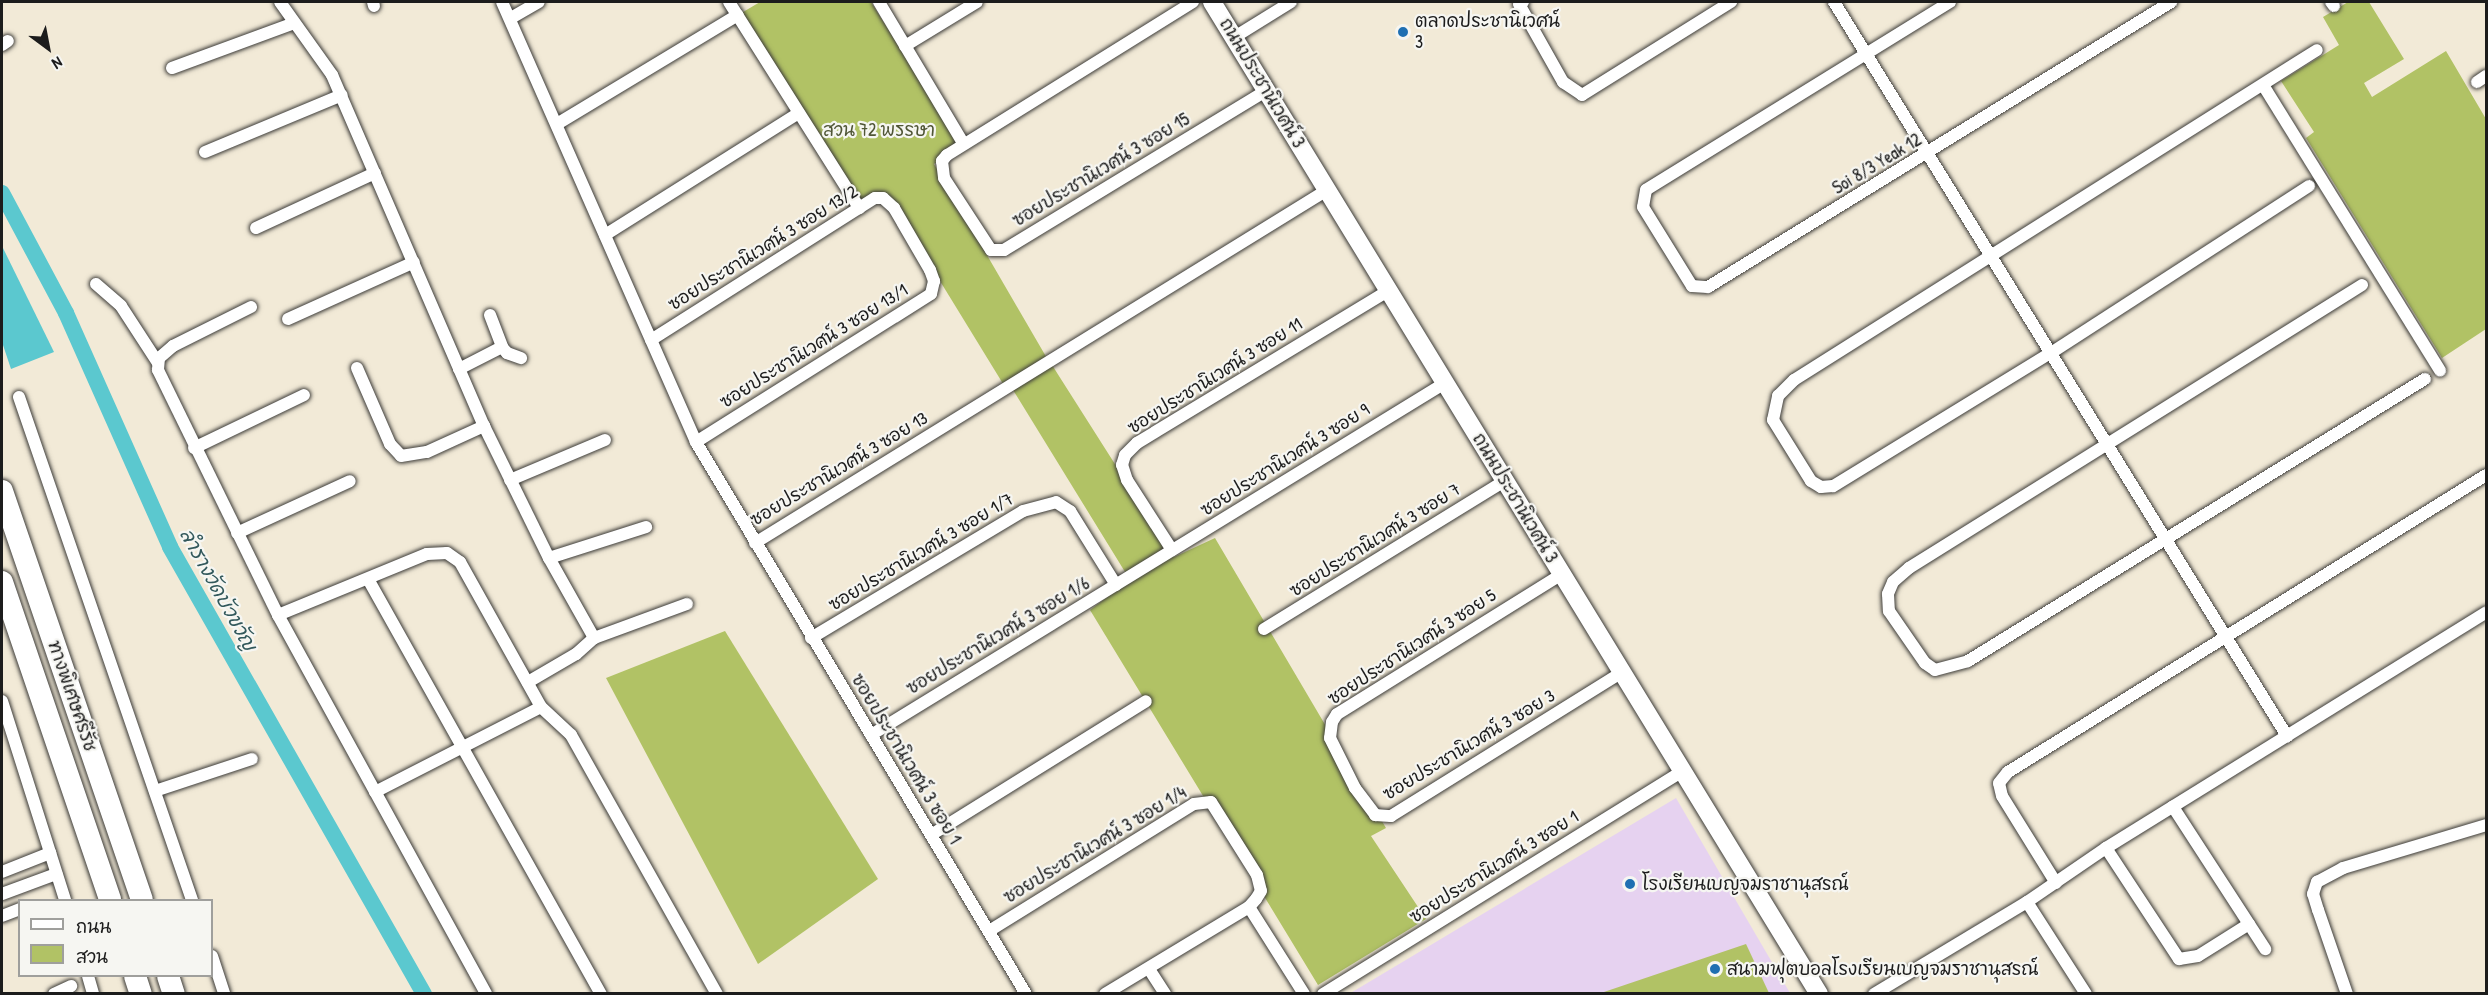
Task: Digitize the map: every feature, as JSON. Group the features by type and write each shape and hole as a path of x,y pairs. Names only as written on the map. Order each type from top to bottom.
{"highway":[{"name":"ทางพิเศษศรีรัช","path":"2,491 142,899"},
{"name":"ทางพิเศษศรีรัช","path":"2,582 110,899"},
{"path":"136,977 141,993"},
{"path":"169,977 174,993"}],"street":[{"path":"280,2 325,63 342,95 484,426 549,558 594,638"},
{"name":"ซอยประชานิเวศน์ 3 ซอย 13","path":"502,2 696,442 754,543 1327,190"},
{"path":"511,18 539,2"},
{"path":"729,2 859,208"},
{"path":"879,2 963,143"},
{"path":"905,46 977,2"},
{"name":"ซอยประชานิเวศน์ 3 ซอย 15","path":"1193,2 946,155 942,171 991,250 999,252 1266,91"},
{"name":"ถนนประชานิเวศน์ 3","path":"1212,2 1819,993"},
{"path":"1233,38 1291,2"},
{"path":"1523,2 1519,4 1563,82 1582,95 1731,2"},
{"path":"1834,2 1930,153 2287,736"},
{"path":"1866,54 1950,2"},
{"name":"Soi 8/3 Yeak 12","path":"1866,54 1646,190 1643,207 1686,277 1700,289 1930,153 2171,2"},
{"path":"557,124 738,15"},
{"path":"172,68 294,23"},
{"path":"2309,186 2052,352 1833,486 1821,487 1811,481 1773,420 1778,396 1794,380 2317,50"},
{"path":"2263,85 2440,371"},
{"path":"206,152 342,95"},
{"path":"604,235 799,113"},
{"path":"256,228 375,173"},
{"name":"ซอยประชานิเวศน์ 3 ซอย 13/2","path":"651,340 859,208 883,198 894,208 912,239"},
{"name":"ซอยประชานิเวศน์ 3 ซอย 13/1","path":"696,442 931,294 934,288 930,270 912,239"},
{"path":"288,319 414,262"},
{"path":"96,284 121,306 158,363 158,370 194,448 278,615 486,993"},
{"path":"2362,285 1909,568 1893,582 1888,594 1889,612 1924,663 1935,670 1947,669 1968,661 2426,379"},
{"name":"ซอยประชานิเวศน์ 3 ซอย 11","path":"1172,550 1127,480 1122,465 1125,454 1137,443 1388,291"},
{"path":"158,363 173,346 251,307"},
{"path":"490,315 507,354 521,358"},
{"path":"459,369 502,347"},
{"path":"357,369 390,444 401,456 426,452 484,426"},
{"name":"ซอยประชานิเวศน์ 3 ซอย 9","path":"1144,568 1445,383"},
{"path":"194,448 304,395"},
{"path":"20,397 192,899"},
{"path":"510,480 605,440"},
{"path":"2056,883 2002,796 1999,783 2008,772 2487,475"},
{"path":"237,533 350,481"},
{"name":"ซอยประชานิเวศน์ 3 ซอย 7","path":"1264,629 1505,481"},
{"name":"ซอยประชานิเวศน์ 3 ซอย 1/7","path":"811,638 1023,511 1044,504 1056,502 1070,511 1116,585"},
{"path":"549,558 646,527"},
{"name":"ซอยประชานิเวศน์ 3 ซอย 1","path":"754,543 1026,993"},
{"path":"278,615 427,554 447,553 460,562 542,707 571,735 717,993"},
{"name":"ซอยประชานิเวศน์ 3 ซอย 1/6","path":"871,735 1144,568"},
{"name":"ซอยประชานิเวศน์ 3 ซอย 5","path":"1348,774 1330,738 1330,728 1337,714 1562,574"},
{"path":"368,579 601,993"},
{"path":"528,682 568,660 594,638 687,604"},
{"path":"1874,993 2027,902 2106,848 2487,612"},
{"name":"ซอยประชานิเวศน์ 3 ซอย 3","path":"1348,774 1369,809 1383,817 1390,816 1622,672"},
{"path":"2,701 65,899"},
{"path":"931,835 1146,701"},
{"path":"375,792 542,707"},
{"path":"155,791 252,759"},
{"name":"ซอยประชานิเวศน์ 3 ซอย 1","path":"1323,993 1683,771"},
{"name":"ซอยประชานิเวศน์ 3 ซอย 1/4","path":"989,931 1194,804 1211,802 1238,843 1260,883 1261,891 1249,907"},
{"path":"2173,807 2265,949"},
{"path":"2347,993 2316,902 2317,882 2343,868 2487,825"},
{"path":"2106,848 2179,959 2198,956 2249,924"},
{"path":"2,872 50,853"},
{"path":"2,894 56,874"},
{"path":"2027,902 2086,993"},
{"path":"1106,993 1249,907 1304,993"},
{"path":"2,916 18,910"},
{"path":"213,959 224,993"},
{"path":"1149,969 1165,993"},
{"path":"89,977 93,993"},
{"path":"54,993 71,986"}],"shaded area":[{"name":"โรงเรียนเบญจมราชานุสรณ์","path":"1676,798 1790,993 1349,994"}],"green space":[{"name":"สวน 72 พรรษา","path":"760,2 871,2 961,146 934,164 1048,360 1005,387 886,193 857,211 738,15"},
{"path":"2348,2 2369,2 2404,59 2364,83 2372,97 2446,51 2486,119 2486,329 2442,358 2306,138 2314,132 2281,81 2339,45 2323,17"},
{"path":"1052,365 1174,557 1215,538 1386,828 1371,836 1426,919 1318,985 1090,610 1130,580 1013,390"},
{"path":"725,631 878,879 758,964 606,678"},
{"name":"สนามฟุตบอลโรงเรียนเบญจมราชานุสรณ์","path":"1746,944 1769,993 1601,993"}],"water":[{"path":"2,246 54,352 11,369 2,342"}],"waterway":[{"name":"ลำรางวัดบัวขวัญ","path":"2,193 66,313 170,547 424,994"}],"place":[{"name":"ตลาดประชานิเวศน์ 3","path":"1403,32"},
{"name":"โรงเรียนเบญจมราชานุสรณ์","path":"1630,884"},
{"name":"สนามฟุตบอลโรงเรียนเบญจมราชานุสรณ์","path":"1715,969"}]}
